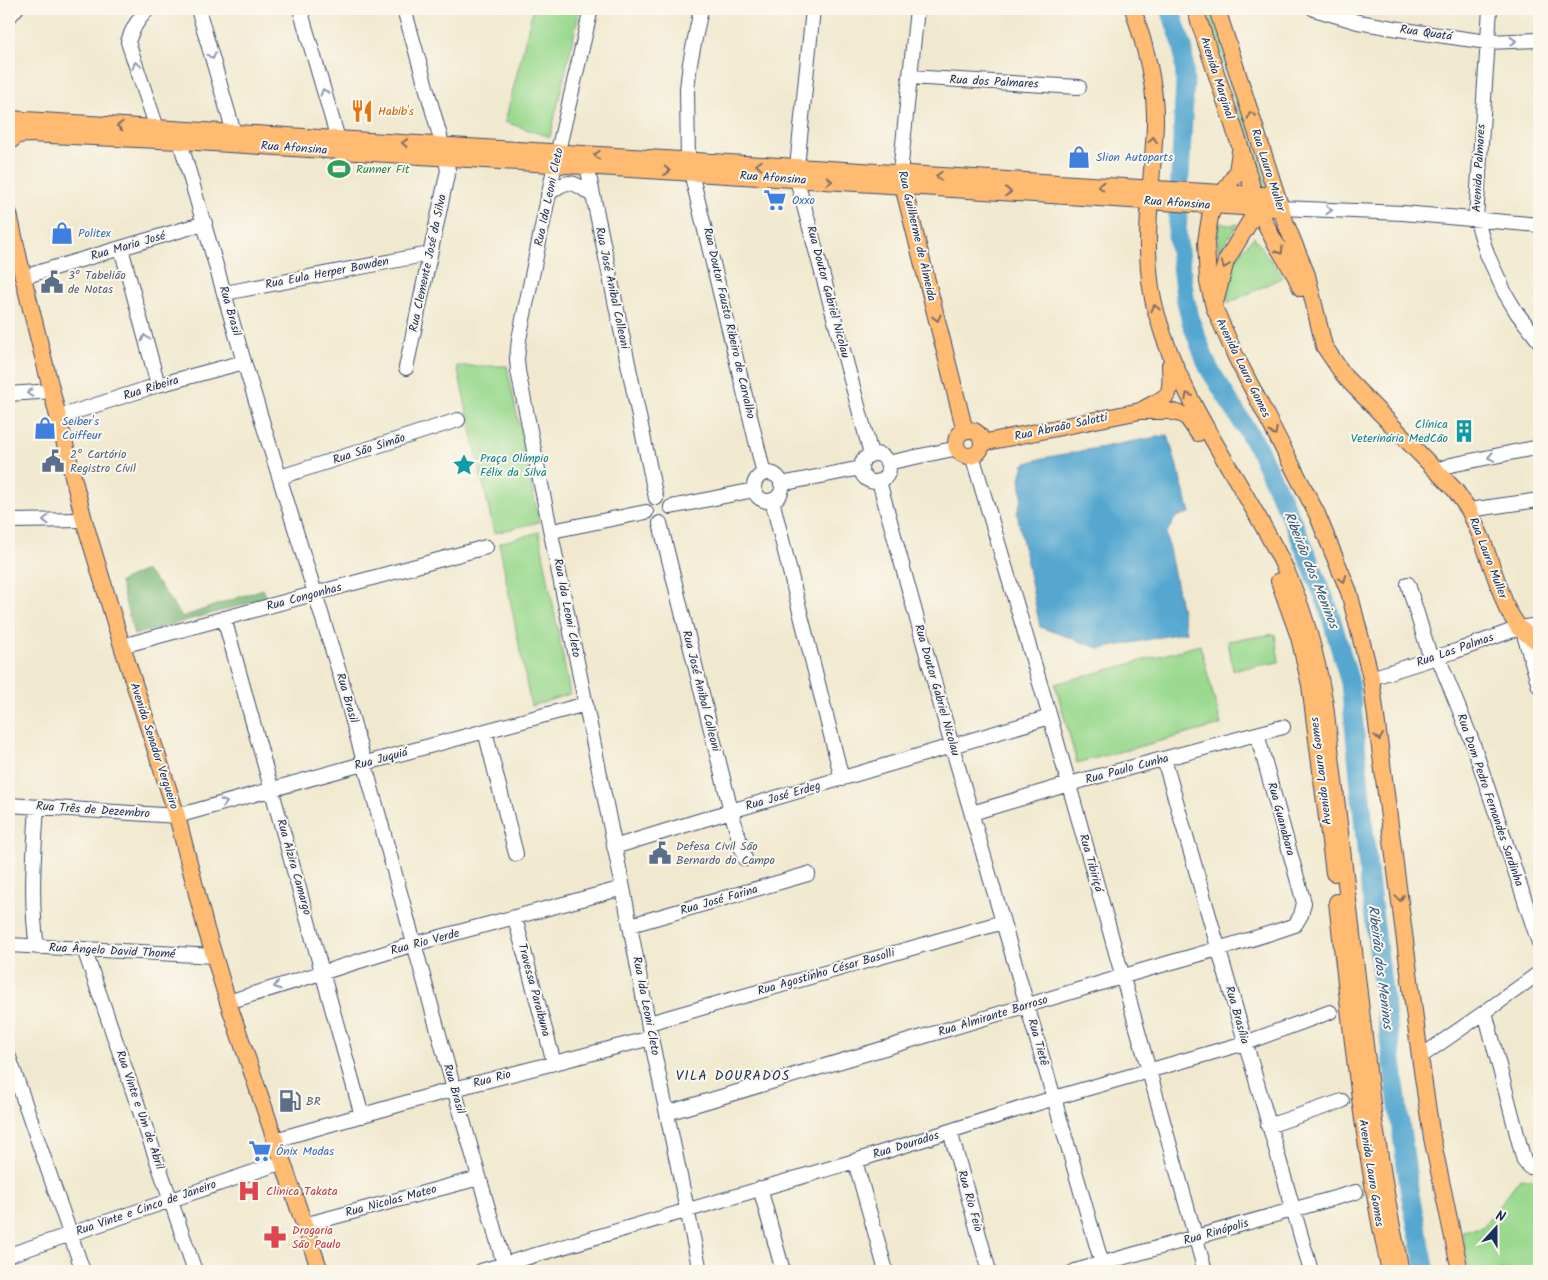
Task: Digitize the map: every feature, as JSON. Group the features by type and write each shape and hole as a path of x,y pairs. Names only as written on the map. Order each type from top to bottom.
{"main road":[{"name":"Avenida Lauro Gomes","path":"1133,9 1145,46 1153,91 1156,195 1149,256 1155,311 1169,354 1196,412 1284,566 1304,616 1316,656 1325,705 1375,1130 1401,1271"},
{"name":"Avenida Marginal","path":"1194,9 1240,146 1256,202"},
{"name":"Rua Lauro Muller","path":"1217,9 1279,202 1307,276 1324,346 1345,377 1456,490 1469,510 1482,539 1507,608 1521,629"},
{"name":"Rua Afonsina","path":"9,119 157,128 178,135 1279,202"},
{"name":"Rua Afonsina","path":"9,142 18,135 28,134 178,135 234,133 338,139 444,152"},
{"name":"Avenida Lauro Gomes","path":"1240,146 1237,172 1218,199 1208,228 1206,249 1208,282 1214,307 1236,357 1317,514 1348,592 1371,678 1432,1138 1460,1271"},
{"name":"Rua Afonsina","path":"556,158 587,166 691,166"},
{"name":"Rua Guilherme de Almeida","path":"902,180 964,431 973,430 982,439 971,449"},
{"name":"Avenida Lauro Gomes","path":"1214,307 1226,261 1256,202"},
{"name":"Rua Lauro Muller","path":"1256,202 1273,239 1296,275 1320,332"},
{"name":"Avenida Senador Vergueiro","path":"10,227 16,273 52,391 84,520 122,646 177,816 228,1002 320,1271"},
{"name":"Avenida Lauro Gomes","path":"1140,411 1165,398 1169,392 1171,384 1169,354"},
{"name":"Avenida Lauro Gomes","path":"1140,411 1169,411 1181,414 1186,416 1196,430 1273,568 1299,637 1314,707 1363,1123 1378,1219 1390,1271"},
{"name":"Rua Abraão Salotti","path":"971,449 1140,411"},
{"path":"1521,629 1539,643"}],"street":[{"path":"9,17 16,9"},
{"path":"148,9 138,18 131,30 128,42 157,128"},
{"path":"198,9 234,133"},
{"path":"300,9 338,139"},
{"name":"Rua Clemente José da Silva","path":"404,9 448,170 406,368"},
{"name":"Rua Ida Leoni Cleto","path":"591,9 548,195 519,339 518,371 631,925 651,1038 700,1271"},
{"name":"Rua Doutor Fausto Ribeiro de Carvalho","path":"701,9 690,64 688,89 691,166 764,474"},
{"name":"Rua Doutor Gabriel Nicolau","path":"813,9 797,173 871,454"},
{"name":"Rua Guilherme de Almeida","path":"902,180 909,77 917,9"},
{"name":"Rua Quatá","path":"1314,9 1358,22 1486,42 1539,40"},
{"name":"Avenida Palmares","path":"1490,9 1486,42 1476,218 1487,254 1504,293 1539,341"},
{"name":"Rua dos Palmares","path":"909,77 1079,87"},
{"name":"Rua Brasil","path":"178,135 244,362 366,763 414,944 505,1268"},
{"name":"Rua José Anibal Colleoni","path":"587,166 656,498"},
{"path":"548,195 558,186 569,182 581,187 593,196"},
{"name":"Rua Afonsina","path":"1279,202 1539,225"},
{"name":"Rua Maria José","path":"16,273 121,248 204,223"},
{"path":"121,248 158,385"},
{"name":"Rua Eula Herper Bowden","path":"225,293 429,254"},
{"name":"Rua Ribeira","path":"59,417 158,385 244,362"},
{"path":"9,394 52,391"},
{"name":"Rua São Simão","path":"280,477 458,420"},
{"path":"1437,470 1451,465 1539,447"},
{"name":"Rua Abraão Salotti","path":"887,463 971,449"},
{"name":"Rua Tibiriçá","path":"971,449 1050,717 1205,1271"},
{"path":"871,454 883,456 887,463 888,472 883,479 874,482 866,479 861,468 862,461 871,454"},
{"path":"781,484 861,468"},
{"path":"764,474 773,474 780,480 781,484 781,492 772,500 759,498 754,490 757,478 764,474"},
{"name":"Rua Doutor Gabriel Nicolau","path":"878,481 972,813"},
{"path":"671,507 754,490"},
{"path":"656,498 664,499 671,507 670,517 660,523 649,519 646,512 648,503 656,498"},
{"path":"772,500 842,779"},
{"path":"1469,510 1539,500"},
{"path":"552,531 646,512"},
{"path":"9,521 84,520"},
{"name":"Rua José Anibal Colleoni","path":"660,523 744,859"},
{"name":"Rua Congonhas","path":"122,646 486,547"},
{"name":"Rua Dom Pedro Fernandes Sardinha","path":"1408,584 1434,658 1472,741 1539,943"},
{"name":"Rua Alzira Camargo","path":"224,618 362,1116"},
{"name":"Rua Las Palmas","path":"1371,678 1521,629 1539,625"},
{"name":"Rua Lauro Muller","path":"1521,629 1539,686"},
{"name":"Rua Juquiá","path":"177,816 586,704"},
{"name":"Rua José Erdeg","path":"614,847 1050,717"},
{"name":"Rua Paulo Cunha","path":"972,813 1069,784 1283,727"},
{"path":"485,731 516,854"},
{"name":"Rua Guanabara","path":"1258,734 1304,903"},
{"name":"Rua Brasília","path":"1164,759 1311,1271"},
{"name":"Rua Três de Dezembro","path":"9,805 177,816"},
{"path":"37,807 33,869 37,947"},
{"name":"Rua Tietê","path":"972,813 1103,1268"},
{"name":"Rua José Farina","path":"631,925 808,874"},
{"name":"Rua Rio Verde","path":"228,1002 414,944 623,888"},
{"name":"Rua Almirante Barroso","path":"667,1113 1295,926 1301,915 1304,903"},
{"name":"Travessa Paraibuna","path":"515,918 554,1063"},
{"name":"Rua Agostinho César Basolli","path":"649,1023 1003,922"},
{"name":"Rua Ângelo David Thomé","path":"9,945 214,956"},
{"name":"Rua Vinte e Um de Abril","path":"84,949 195,1271"},
{"path":"1420,1057 1539,973"},
{"name":"Rua Dourados","path":"481,1271 505,1268 688,1209 855,1161 1054,1098 1245,1043 1330,1012"},
{"path":"1485,1012 1519,1147 1525,1164 1536,1166"},
{"name":"Rua Rio","path":"275,1140 454,1089 651,1038"},
{"path":"9,1058 83,1271"},
{"path":"1268,1126 1342,1101"},
{"name":"Rua Rio Feio","path":"950,1131 989,1271"},
{"path":"855,1161 886,1271"},
{"name":"Rua Vinte e Cinco de Janeiro","path":"9,1255 283,1162"},
{"name":"Rua Nicolas Mateo","path":"304,1225 479,1178"},
{"path":"760,1188 783,1271"},
{"name":"Rua Rinópolis","path":"1075,1271 1103,1268 1195,1238 1356,1192"}],"green space":[{"path":"533,9 580,9 550,137 505,122"},
{"path":"1206,9 1212,9 1268,189 1264,194"},
{"path":"1218,223 1238,224 1220,250 1218,250"},
{"path":"1254,237 1283,277 1229,303 1226,295 1228,277 1242,250"},
{"path":"457,366 507,366 539,522 494,533"},
{"path":"539,532 570,694 531,706 499,543"},
{"path":"145,570 160,586 182,617 263,589 267,598 134,635 120,582"},
{"path":"1275,634 1279,662 1233,670 1228,641"},
{"path":"1200,645 1221,725 1077,763 1055,684"},
{"path":"1520,1178 1534,1180 1539,1178 1539,1271 1469,1271 1462,1231 1483,1227"}],"water":[{"path":"1168,435 1190,513 1176,517 1166,534 1186,632 1101,649 1040,627 1017,513 1022,497 1020,478 1024,464 1043,458"}],"waterway":[{"name":"Ribeirão dos Meninos","path":"1170,9 1183,47 1185,80 1177,235 1185,297 1191,322 1208,367 1257,446 1298,533 1328,607 1350,683 1369,879 1393,1069 1410,1195 1426,1271"},
{"path":"1539,1241 1539,1248"}],"place":[{"name":"Habib's","path":"362,111"},
{"name":"Slion Autoparts","path":"1079,157"},
{"name":"Runner Fit","path":"339,169"},
{"name":"Oxxo","path":"775,200"},
{"name":"Politex","path":"62,233"},
{"name":"3º Tabelião de Notas","path":"52,282"},
{"name":"Seiber's Coiffeur","path":"45,428"},
{"name":"Clínica Veterinária MedCão","path":"1464,431"},
{"name":"2º Cartório Registro Cívil","path":"53,461"},
{"name":"Praça Olímpio Félix da Silva","path":"464,465"},
{"name":"Defesa Civil São Bernardo do Campo","path":"660,853"},
{"name":"BR","path":"290,1101"},
{"name":"Ônix Modas","path":"260,1151"},
{"name":"Clinica Takata","path":"249,1191"},
{"name":"Drogaria São Paulo","path":"275,1237"}],"district":[{"name":"VILA DOURADOS","path":"733,1076"}]}
